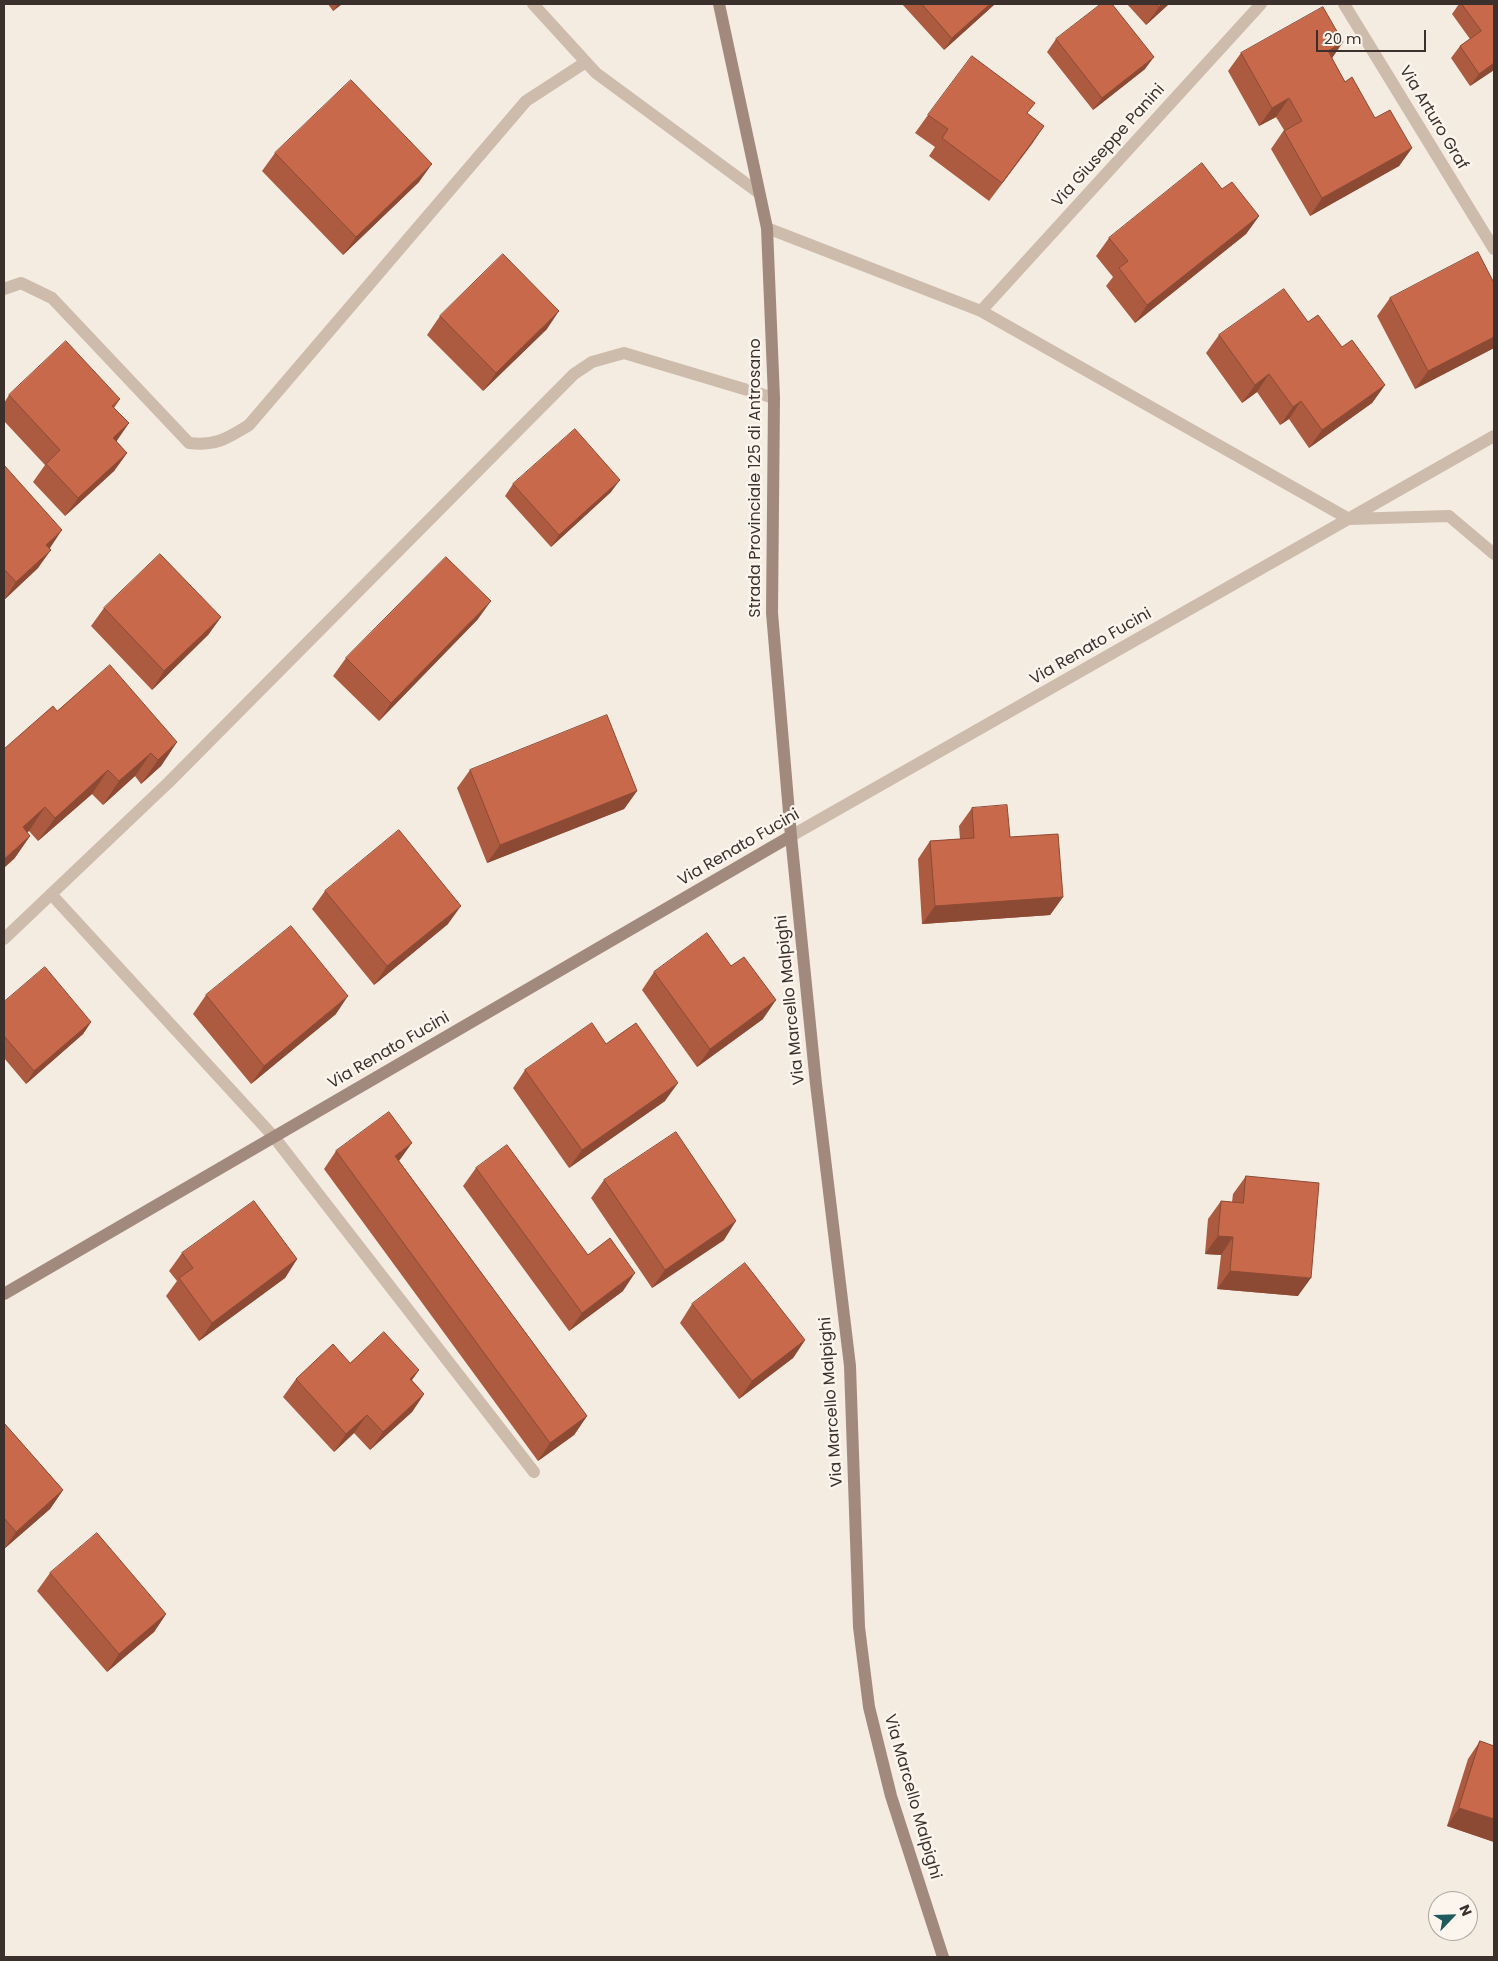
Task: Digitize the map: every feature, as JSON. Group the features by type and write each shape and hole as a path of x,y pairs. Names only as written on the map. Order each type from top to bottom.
{"main road":[{"name":"Strada Provinciale 125 di Antrosano","path":"719,4 767,228 774,398 772,613 791,836"},
{"name":"Via Renato Fucini","path":"4,1294 791,836"},
{"name":"Via Marcello Malpighi","path":"791,836 820,1122 850,1366 859,1627 869,1707 892,1796 943,1957"}],"street":[{"path":"532,4 596,73 759,193"},
{"name":"Via Giuseppe Panini","path":"980,311 1262,4"},
{"name":"Via Arturo Graf","path":"1344,4 1494,249"},
{"path":"4,289 21,283 52,298 189,443 208,445 224,440 249,425 526,101 586,62"},
{"path":"767,228 980,311 1349,518 1448,516 1494,554"},
{"path":"4,939 169,782 574,374 592,362 624,353 774,398"},
{"name":"Via Renato Fucini","path":"791,836 1494,436"},
{"path":"51,894 274,1137 534,1472"}],"building":[{"path":"922,4 990,4 952,38"},
{"path":"1101,4 1112,4 1154,57 1102,98 1056,39"},
{"path":"1462,4 1494,4 1494,63 1479,74 1460,46 1481,31"},
{"path":"1323,7 1343,42 1328,51 1345,82 1352,77 1375,118 1390,110 1412,148 1322,198 1284,131 1302,121 1289,98 1272,108 1241,53"},
{"path":"972,56 1035,103 1027,113 1044,126 1002,183 942,138 948,129 928,115"},
{"path":"351,80 432,164 356,237 275,153"},
{"path":"1202,163 1222,189 1232,182 1259,216 1147,305 1119,268 1128,261 1109,238"},
{"path":"1478,252 1494,283 1494,337 1428,371 1390,298"},
{"path":"503,254 559,311 496,373 440,316"},
{"path":"1284,289 1308,322 1318,315 1342,347 1352,340 1385,385 1322,430 1301,401 1293,407 1269,374 1255,385 1219,335"},
{"path":"66,341 120,399 112,406 129,423 113,438 127,453 78,498 46,464 60,450 9,395"},
{"path":"575,429 620,480 559,535 513,484"},
{"path":"4,465 62,530 46,545 51,550 16,582 4,569"},
{"path":"160,554 221,617 164,671 104,608"},
{"path":"446,557 491,601 391,703 346,658"},
{"path":"110,665 177,742 158,760 151,753 119,781 108,770 55,818 45,807 23,827 30,836 4,859 4,749 53,706 57,711"},
{"path":"607,715 637,791 500,845 470,770"},
{"path":"1007,805 1010,837 1058,834 1063,897 935,906 930,841 974,838 972,808"},
{"path":"399,830 461,906 387,966 325,891"},
{"path":"291,926 348,996 264,1066 206,995"},
{"path":"707,933 731,966 744,957 776,1000 710,1049 654,972"},
{"path":"45,967 91,1022 34,1071 4,1036 4,1002"},
{"path":"592,1023 606,1044 636,1023 678,1083 582,1150 525,1070"},
{"path":"389,1112 412,1143 395,1156 587,1416 550,1443 336,1151"},
{"path":"676,1132 736,1221 665,1270 604,1180"},
{"path":"507,1145 588,1255 610,1238 635,1273 582,1313 476,1168"},
{"path":"1246,1176 1319,1183 1311,1278 1230,1271 1233,1237 1218,1236 1221,1201 1243,1203"},
{"path":"254,1201 297,1259 212,1323 179,1278 193,1268 182,1253"},
{"path":"745,1263 805,1340 752,1381 692,1304"},
{"path":"384,1332 419,1370 410,1379 424,1394 383,1432 367,1415 346,1434 296,1379 333,1344 350,1363"},
{"path":"4,1423 63,1490 16,1532 4,1518"},
{"path":"97,1533 166,1614 119,1654 50,1573"},
{"path":"1480,1741 1494,1746 1494,1819 1459,1808"}]}
